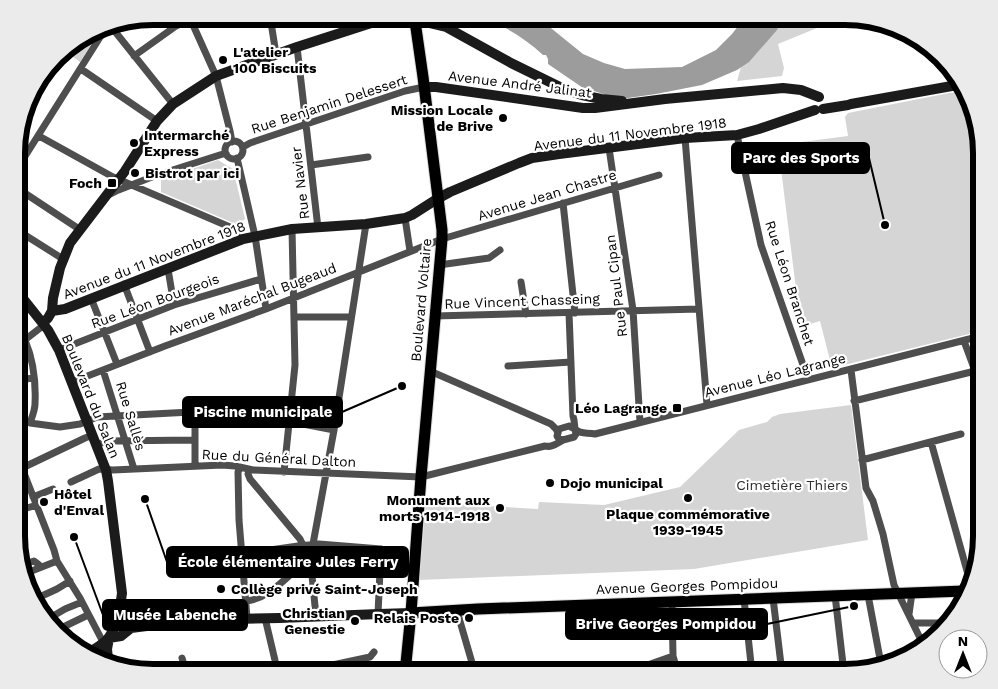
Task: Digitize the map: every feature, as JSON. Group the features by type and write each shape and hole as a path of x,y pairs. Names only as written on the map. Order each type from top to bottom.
{"main road":[{"name":"Boulevard Voltaire","path":"406,664 442,239 417,25"},
{"name":"Avenue Georges Pompidou","path":"411,613 960,591"}],"street":[{"path":"134,56 178,25"},
{"path":"195,25 216,76 232,142"},
{"path":"271,25 276,54"},
{"path":"334,430 266,417 203,416 191,412 97,417 80,424 60,427 30,423 35,405 34,378 26,340 44,324 52,310 53,298 63,259 70,243 119,179 157,121 173,104 216,76 276,54 367,25"},
{"name":"Avenue André Jalinat","path":"437,25 446,27 511,63 564,89 600,99 642,102"},
{"path":"115,31 173,104"},
{"path":"25,158 101,36"},
{"name":"Rue Navier","path":"297,47 318,228"},
{"path":"80,69 157,121"},
{"name":"Avenue André Jalinat","path":"424,87 595,108 779,89 801,90 819,104 851,104 954,86"},
{"name":"Rue Benjamin Delessert","path":"242,147 405,91 424,87"},
{"name":"Avenue du 11 Novembre 1918","path":"52,310 64,308 91,298 243,239 292,229 366,224 405,218 450,192 532,158 685,138 737,135 759,129 819,104"},
{"name":"Rue Léon Branchet","path":"737,135 761,245 808,379"},
{"path":"39,136 119,179 237,230 243,239"},
{"path":"685,138 707,405"},
{"path":"232,142 237,142 242,147 241,155 237,158 227,155 226,147 232,142"},
{"name":"Rue Paul Cipan","path":"609,148 633,310 640,422"},
{"path":"105,197 116,190 226,152"},
{"path":"311,165 368,157"},
{"path":"237,158 255,236 266,308"},
{"name":"Avenue Jean Chastre","path":"442,239 659,175"},
{"path":"25,193 80,229"},
{"path":"421,476 545,446 559,436 559,429 573,431 572,313 562,203"},
{"path":"405,218 410,251"},
{"path":"317,616 308,545 327,473 366,224"},
{"path":"284,472 295,365 292,229"},
{"path":"25,235 63,259"},
{"name":"Avenue Maréchal Bugeaud","path":"72,382 442,239"},
{"path":"439,265 489,258 500,250"},
{"path":"168,269 174,305"},
{"name":"Rue Léon Bourgeois","path":"59,350 174,305 261,279"},
{"path":"521,282 526,314"},
{"path":"124,284 150,352"},
{"path":"32,309 44,306 53,298"},
{"path":"91,298 117,364"},
{"name":"Boulevard du Salan","path":"25,301 44,324 59,350 106,470 122,593 116,623 106,640"},
{"name":"Rue Vincent Chasseing","path":"435,316 699,309"},
{"path":"294,317 351,317"},
{"name":"Avenue Léo Lagrange","path":"559,436 573,431 586,437 973,338"},
{"path":"964,341 973,366"},
{"path":"508,366 571,362"},
{"name":"Rue Sallès","path":"103,370 134,469"},
{"path":"850,370 866,488 873,501 893,580 921,639"},
{"path":"854,401 973,371"},
{"path":"430,372 550,424 557,430 559,436"},
{"path":"25,379 34,378"},
{"path":"195,413 195,466"},
{"path":"862,460 960,434"},
{"path":"25,464 85,438 107,441 194,440"},
{"path":"931,442 968,573"},
{"name":"Rue du Général Dalton","path":"72,482 99,469 222,465 248,470 284,472 421,476"},
{"path":"240,468 238,472 239,520 248,618"},
{"path":"248,470 250,479 300,539 308,545"},
{"path":"25,480 37,505 57,561 88,615 106,640 108,655"},
{"path":"33,497 53,489"},
{"path":"25,508 37,505"},
{"path":"242,554 308,545 381,548 378,614"},
{"path":"28,562 34,561 40,567"},
{"path":"30,571 57,561"},
{"path":"246,601 260,597 279,585 301,564 310,561"},
{"path":"41,597 57,590 70,581"},
{"path":"909,614 912,593"},
{"path":"868,594 880,659"},
{"path":"835,595 843,664"},
{"path":"773,598 781,664"},
{"path":"744,599 751,664"},
{"path":"53,616 82,602"},
{"path":"672,602 673,656 675,664"},
{"path":"457,611 472,664"},
{"path":"93,649 106,640 121,636 131,628 144,625 188,620 411,613"},
{"path":"62,627 88,615"},
{"path":"265,618 276,664"},
{"path":"913,623 939,623"},
{"path":"335,664 370,657 374,652"},
{"path":"650,664 673,656"},
{"path":"182,658 184,664"}],"green space":[{"path":"766,25 821,25 778,44 784,68 782,76 737,81 748,42"},
{"path":"94,39 80,62 71,56"},
{"path":"957,92 969,120 973,144 973,333 832,368 820,321 807,325 801,308 798,305 778,145 848,136 845,117 848,113"},
{"path":"218,160 233,169 245,219 238,225 161,192 161,180"},
{"name":"Cimetière Thiers","path":"851,405 868,540 694,569 419,580 426,502 538,509 539,502 604,505 680,487 739,430 767,422 772,417 780,414"}],"shaded area":[{"path":"500,25 547,25 583,54 625,69 682,67 716,50 739,25 780,25 749,62 737,70 702,85 628,98 615,98 586,90 548,64 546,55 543,55 514,33"}],"place":[{"name":"L'atelier 100 Biscuits","path":"223,60"},
{"name":"Mission Locale de Brive","path":"503,118"},
{"name":"Intermarché Express","path":"134,143"},
{"name":"Bistrot par ici","path":"135,173"},
{"name":"Foch","path":"112,183"},
{"name":"Parc des Sports","path":"885,225"},
{"name":"Piscine municipale","path":"402,386"},
{"name":"Léo Lagrange","path":"677,408"},
{"name":"Dojo municipal","path":"550,483"},
{"name":"Plaque commémorative 1939-1945","path":"688,498"},
{"name":"École élémentaire Jules Ferry","path":"145,499"},
{"name":"Hôtel d'Enval","path":"44,502"},
{"name":"Monument aux morts 1914-1918","path":"500,508"},
{"name":"Musée Labenche","path":"74,537"},
{"name":"Collège privé Saint-Joseph","path":"221,589"},
{"name":"Brive Georges Pompidou","path":"854,606"},
{"name":"Relais Poste","path":"469,618"},
{"name":"Christian Genestie","path":"355,621"}]}
